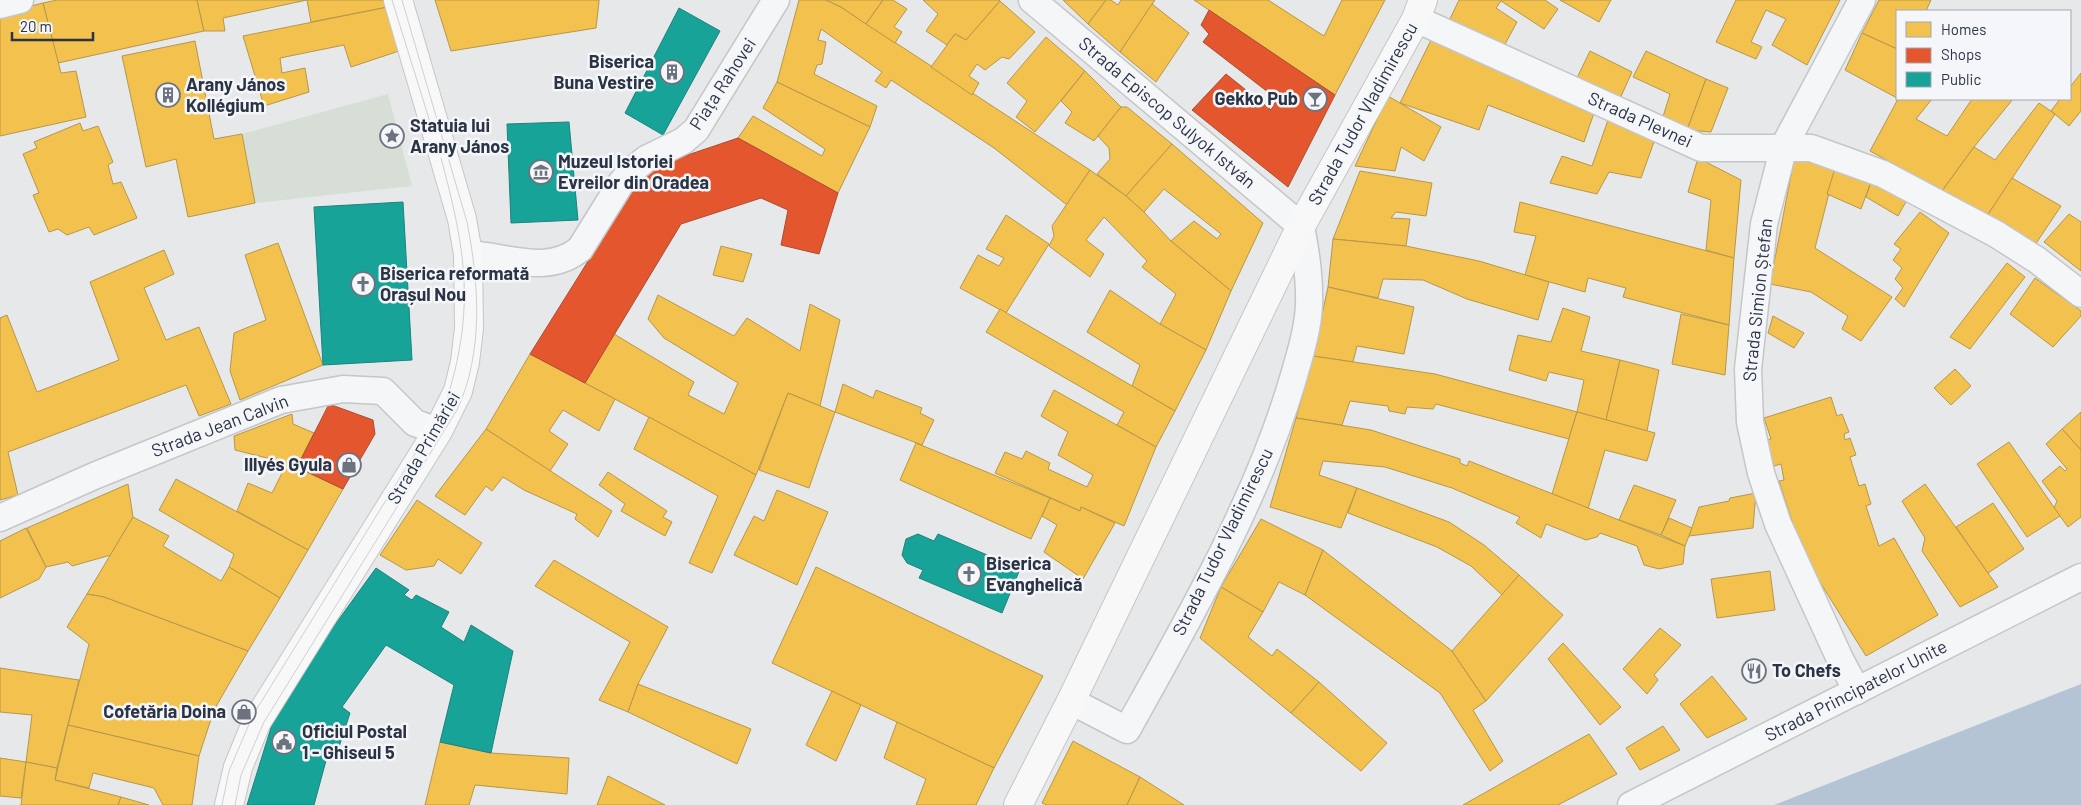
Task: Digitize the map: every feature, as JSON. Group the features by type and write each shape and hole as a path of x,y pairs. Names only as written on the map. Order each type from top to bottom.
{"street":[{"path":"0,4 20,0"},
{"name":"Strada Primăriei","path":"229,805 238,767 257,720 438,431 458,391 465,362 470,328 468,254 462,218 398,0"},
{"name":"Piața Rahovei","path":"468,254 540,264 556,262 571,256 580,249 620,183 630,172 646,159 683,141 696,130 776,0"},
{"name":"Strada Episcop Sulyok István","path":"1032,0 1301,226"},
{"name":"Strada Simion Ștefan","path":"1857,691 1840,659 1778,524 1761,473 1750,422 1748,368 1764,224 1784,146 1862,0"},
{"name":"Strada Tudor Vladimirescu","path":"1018,805 1071,701 1301,226 1419,10"},
{"name":"Strada Plevnei","path":"1419,10 1701,148 1784,146 1811,148 1883,174 1996,234 2037,260 2081,294"},
{"name":"Strada Tudor Vladimirescu","path":"1071,701 1126,730 1170,653 1244,508 1284,410 1297,364 1309,307 1309,268 1301,226"},
{"name":"Strada Jean Calvin","path":"0,518 280,400 343,389 383,391 415,423 438,431"},
{"name":"Strada Principatelor Unite","path":"1631,805 2081,577"}],"shaded area":[{"path":"388,94 412,186 255,203 242,134"}],"water":[{"path":"2081,684 2081,805 1774,805"}],"building: Homes":[{"path":"57,0 197,0 204,31 58,63 43,3"},
{"path":"197,0 307,0 223,18 225,31 204,31"},
{"path":"307,0 386,0 388,7 311,22"},
{"path":"435,0 599,0 599,2 596,28 451,51"},
{"path":"799,0 826,0 841,7 1090,170 1067,205 994,148 891,80 886,88 875,81 882,72 821,29 818,40 826,42 822,64 817,65 814,74 877,106 870,127 777,82"},
{"path":"826,0 883,0 866,24 841,7"},
{"path":"883,0 893,0 907,9 894,27 902,32 895,43 866,24"},
{"path":"923,0 1000,1 966,40 955,34 947,45 926,31 938,14"},
{"path":"1063,0 1106,0 1088,24"},
{"path":"1106,0 1111,0 1118,5 1121,0 1155,0 1120,52 1088,24"},
{"path":"1194,0 1268,0 1324,36 1342,0 1385,0 1335,95"},
{"path":"1459,0 1545,0 1558,9 1544,29 1501,1 1496,8 1517,22 1504,46 1448,23"},
{"path":"1560,0 1611,0 1599,22"},
{"path":"1736,0 1840,0 1807,65 1772,45 1786,19 1766,10 1751,42 1762,47 1756,59 1716,42"},
{"path":"1879,0 1931,0 1926,10 1896,10 1896,49 1862,33"},
{"path":"1000,1 1035,32 1009,59 1002,57 985,70 977,64 969,76 979,83 972,95 931,67 955,34 966,40"},
{"path":"43,3 61,73 76,71 86,117 0,136 0,14"},
{"path":"1152,4 1189,33 1156,82 1120,52"},
{"path":"388,7 399,51 351,67 344,45 280,58 282,73 305,68 309,92 264,106 243,36"},
{"path":"1862,33 1896,49 1896,97 1845,70"},
{"path":"1434,34 1595,110 1584,142 1488,105 1479,130 1400,103"},
{"path":"1046,37 1085,71 1035,132 1016,117 1027,101 1007,83"},
{"name":"Arany János Kollégium","path":"195,41 214,139 242,134 255,203 188,217 176,159 146,167 122,56"},
{"path":"1590,51 1632,72 1618,103 1575,82"},
{"path":"1646,51 1706,79 1687,130 1662,120 1670,94 1633,77"},
{"path":"1085,71 1121,107 1094,141 1065,123 1072,112 1061,101"},
{"path":"2081,73 2081,111 2069,126 2051,111 2059,100 2071,100 2071,86"},
{"path":"1706,79 1728,88 1711,132 1687,130"},
{"path":"777,82 870,127 838,193 738,138 753,116 822,156 825,149 763,108"},
{"path":"1388,96 1441,127 1424,161 1401,147 1395,171 1355,166"},
{"path":"1897,100 1931,100 1916,119 1947,136 1971,100 2012,100 1974,147 1942,191 1870,151"},
{"path":"2039,103 2055,114 1987,216 1942,191 1974,147 1995,160"},
{"path":"1121,107 1127,107 1172,144 1126,196 1097,174 1110,159 1109,148 1098,136"},
{"path":"1608,120 1655,139 1641,178 1609,172 1597,194 1550,183 1562,156 1592,166"},
{"path":"80,123 83,131 98,126 113,162 108,165 113,184 121,182 137,218 94,235 89,227 67,235 58,229 49,232 33,195 39,193 23,154 37,148 34,142"},
{"path":"1172,144 1263,223 1231,291 1171,241 1194,221 1217,239 1221,234 1164,189 1144,212 1126,196"},
{"path":"1698,158 1741,180 1734,258 1706,250 1711,200 1688,192"},
{"path":"1794,160 1837,162 1815,248 1892,297 1861,341 1842,329 1848,316 1811,292 1770,284"},
{"path":"1837,162 1872,179 1861,209 1827,194"},
{"path":"1090,170 1126,196 1171,241 1231,291 1206,350 1160,324 1176,294 1142,267 1147,261 1104,217 1086,240 1104,254 1090,277 1049,246 1054,236 1052,226"},
{"path":"1360,171 1432,183 1426,216 1396,212 1391,218 1410,219 1406,246 1333,239"},
{"path":"2012,178 2061,206 2035,245 1987,216"},
{"path":"1872,179 1908,198 1898,216 1866,197"},
{"path":"1520,202 1734,258 1729,325 1623,297 1626,288 1588,278 1585,292 1525,275 1536,236 1514,232"},
{"path":"1920,212 1949,233 1904,307 1895,299 1903,288 1895,279 1902,268 1893,260 1901,249 1894,244"},
{"path":"2069,214 2081,222 2081,271 2044,242"},
{"path":"1006,215 1049,244 1006,313 960,288 978,255 999,266 1004,258 986,249"},
{"path":"1333,239 1406,246 1479,261 1549,282 1538,320 1467,299 1423,280 1383,279 1378,298 1328,287"},
{"path":"278,243 323,365 240,400 230,371 234,333 266,320 245,255"},
{"path":"721,246 752,254 743,282 713,275"},
{"path":"164,250 174,274 144,288 166,340 199,327 231,404 199,416 186,385 8,452 18,495 0,500 0,318 7,315 37,392 119,360 90,282"},
{"path":"2007,263 2025,277 1970,349 1950,337"},
{"path":"2035,278 2081,311 2081,316 2053,347 2010,314"},
{"path":"1328,287 1414,307 1404,354 1357,346 1353,362 1313,356"},
{"path":"1110,290 1160,324 1206,350 1175,411 1132,386 1140,365 1087,332"},
{"path":"658,295 734,336 747,318 800,351 810,304 840,320 820,406 788,393 756,475 585,383 614,334 694,382 688,395 724,414 738,383 664,338 648,319"},
{"path":"1563,308 1590,317 1581,351 1620,360 1606,420 1577,412 1584,380 1549,372 1546,381 1509,370 1518,335 1551,342"},
{"path":"1000,309 1175,411 1156,447 1117,425 1124,412 986,332"},
{"path":"1681,314 1729,325 1725,375 1672,364"},
{"path":"1773,316 1804,333 1794,348 1768,333"},
{"path":"530,354 615,399 599,431 563,410 549,431 568,444 550,471 486,429"},
{"path":"1313,356 1435,374 1577,412 1569,439 1436,404 1433,409 1407,407 1405,414 1389,411 1388,406 1350,401 1342,425 1296,418"},
{"path":"1620,360 1659,370 1647,431 1606,420"},
{"path":"1955,369 1971,386 1951,405 1934,388"},
{"path":"843,384 873,398 876,390 922,408 920,413 934,420 922,445 835,412"},
{"path":"1054,390 1156,447 1124,526 1081,507 1080,511 995,473 1005,452 1022,459 1026,451 1050,463 1048,469 1087,487 1093,475 1058,455 1068,432 1041,416"},
{"path":"788,393 835,412 809,488 759,470"},
{"path":"1831,397 1837,416 1842,414 1849,432 1844,434 1845,440 1850,438 1856,455 1850,457 1859,486 1865,484 1871,504 1866,506 1879,546 1894,538 1938,615 1866,656 1803,555 1779,481 1784,480 1781,464 1774,466 1765,440 1771,439 1764,418"},
{"path":"1577,412 1655,433 1647,461 1605,450 1588,509 1552,494"},
{"path":"2081,412 2081,450 2062,429"},
{"path":"292,414 293,424 314,433 297,467 235,450 234,436"},
{"path":"649,417 756,475 712,573 689,563 718,496 634,449"},
{"path":"1296,418 1371,430 1460,459 1460,463 1467,466 1469,461 1685,546 1683,564 1659,569 1644,565 1637,546 1600,533 1597,537 1586,540 1546,524 1541,538 1516,523 1520,517 1452,488 1385,467 1323,461 1319,475 1357,488 1341,528 1270,507"},
{"path":"486,429 612,511 598,537 575,519 577,514 524,490 503,477 492,491 486,486 465,515 435,496"},
{"path":"2062,429 2081,450 2081,517 2068,527 2054,508 2057,501 2042,481 2060,466 2065,471 2067,469 2046,444"},
{"path":"2009,442 2060,516 2027,537 1977,464"},
{"path":"916,443 1050,498 1031,539 900,480"},
{"path":"287,463 343,489 308,550 237,511 248,483 272,493"},
{"path":"608,472 667,511 663,517 672,522 665,536 621,511 625,504 599,485"},
{"path":"176,479 308,550 280,598 229,567 234,554 159,510"},
{"path":"128,484 133,517 111,555 72,566 68,562 46,567 27,528"},
{"path":"1925,484 1998,587 1960,607 1922,551 1925,538 1902,501"},
{"path":"1634,485 1676,500 1661,535 1619,520"},
{"path":"1357,488 1449,522 1484,545 1519,575 1502,595 1471,566 1437,547 1348,513"},
{"path":"777,490 828,512 797,585 734,555 754,516 764,521"},
{"path":"1756,493 1753,528 1689,536 1699,507"},
{"path":"1050,498 1080,511 1081,507 1115,523 1083,579 1044,552 1057,525 1042,516"},
{"path":"417,500 482,543 461,574 438,559 434,566 406,570 380,555"},
{"path":"1993,503 2024,549 1988,573 1956,527"},
{"path":"133,517 169,536 163,546 221,581 229,567 280,598 248,651 104,597 87,594"},
{"path":"1669,518 1692,528 1685,546 1661,535"},
{"path":"1261,519 1323,550 1305,595 1279,582 1263,612 1221,587"},
{"path":"26,528 46,567 39,579 0,598 0,541"},
{"path":"1323,550 1452,651 1486,701 1473,710 1503,761 1490,771 1440,693 1305,595"},
{"path":"554,560 668,627 638,684 628,712 599,700 630,642 535,586"},
{"path":"816,567 1043,676 994,768 772,663"},
{"path":"1770,571 1775,610 1717,618 1711,579"},
{"path":"1519,575 1563,615 1486,701 1452,651"},
{"path":"1221,587 1263,612 1248,637 1272,656 1277,649 1319,682 1291,713 1200,638"},
{"path":"87,594 104,597 248,651 214,710 199,756 68,725 89,644 67,627"},
{"path":"1660,628 1681,645 1654,675 1658,680 1647,694 1623,669"},
{"path":"1563,643 1621,707 1600,725 1548,659"},
{"path":"0,668 79,680 57,768 26,762 32,715 0,712"},
{"path":"1712,676 1747,719 1707,738 1680,704"},
{"path":"1319,682 1387,743 1361,771 1291,713"},
{"path":"638,684 751,729 737,764 628,712"},
{"path":"832,691 861,705 836,761 806,745"},
{"path":"897,722 994,768 976,805 916,805 926,779 884,758"},
{"path":"68,725 199,756 192,805 163,805 154,788 93,773 89,788 55,780"},
{"path":"1663,726 1680,750 1640,770 1626,748"},
{"path":"1589,734 1617,774 1558,805 1463,805"},
{"path":"1073,741 1140,777 1127,805 1047,805 1042,803"},
{"path":"440,742 491,753 569,758 567,794 475,785 469,805 425,805"},
{"path":"0,758 26,762 21,798 0,796"},
{"path":"26,762 57,768 55,780 121,797 118,805 21,805"},
{"path":"608,776 665,805 597,805"},
{"path":"1140,777 1184,805 1127,805"},
{"path":"121,797 149,805 118,805"}],"building: Shops":[{"path":"1209,10 1335,95 1288,187 1192,110 1226,74 1271,110 1277,99 1203,42 1209,34 1201,25"},
{"path":"738,138 838,193 819,254 781,245 788,210 761,198 681,224 585,383 530,354 637,183 658,165"},
{"path":"329,404 373,420 375,434 343,489 297,467"}],"building: Public":[{"name":"Biserica Buna Vestire","path":"679,8 720,31 663,135 625,113"},
{"name":"Muzeul Istoriei Evreilor din Oradea","path":"569,122 578,220 511,223 507,124"},
{"name":"Biserica reformată Orașul Nou","path":"403,202 412,360 323,365 314,207"},
{"name":"Biserica Evanghelică","path":"918,534 934,541 938,534 1020,569 1002,613 919,578 923,570 907,563 902,555 906,539"},
{"path":"376,568 409,590 404,595 412,600 416,595 449,612 441,627 464,642 471,625 513,651 491,753 440,742 454,685 386,645 342,707 350,713 335,759 327,757 314,805 247,805 279,702"}],"tram line":[{"path":"392,0 430,122"},
{"path":"235,805 241,775 264,722 457,410 466,388 472,365 477,317 474,269 467,222 402,0"},
{"path":"222,805 229,771 253,715 445,405 455,371 461,339 464,281 457,222 441,158"}],"place":[{"name":"Biserica Buna Vestire","path":"672,72"},
{"name":"Arany János Kollégium","path":"168,95"},
{"name":"Gekko Pub","path":"1315,99"},
{"name":"Statuia lui Arany János","path":"392,136"},
{"name":"Muzeul Istoriei Evreilor din Oradea","path":"541,172"},
{"name":"Biserica reformată Orașul Nou","path":"363,284"},
{"name":"Illyés Gyula","path":"349,465"},
{"name":"Biserica Evanghelică","path":"969,574"},
{"name":"To Chefs","path":"1754,671"},
{"name":"Cofetăria Doina","path":"244,712"},
{"name":"Oficiul Postal 1 - Ghiseul 5","path":"284,742"}]}
